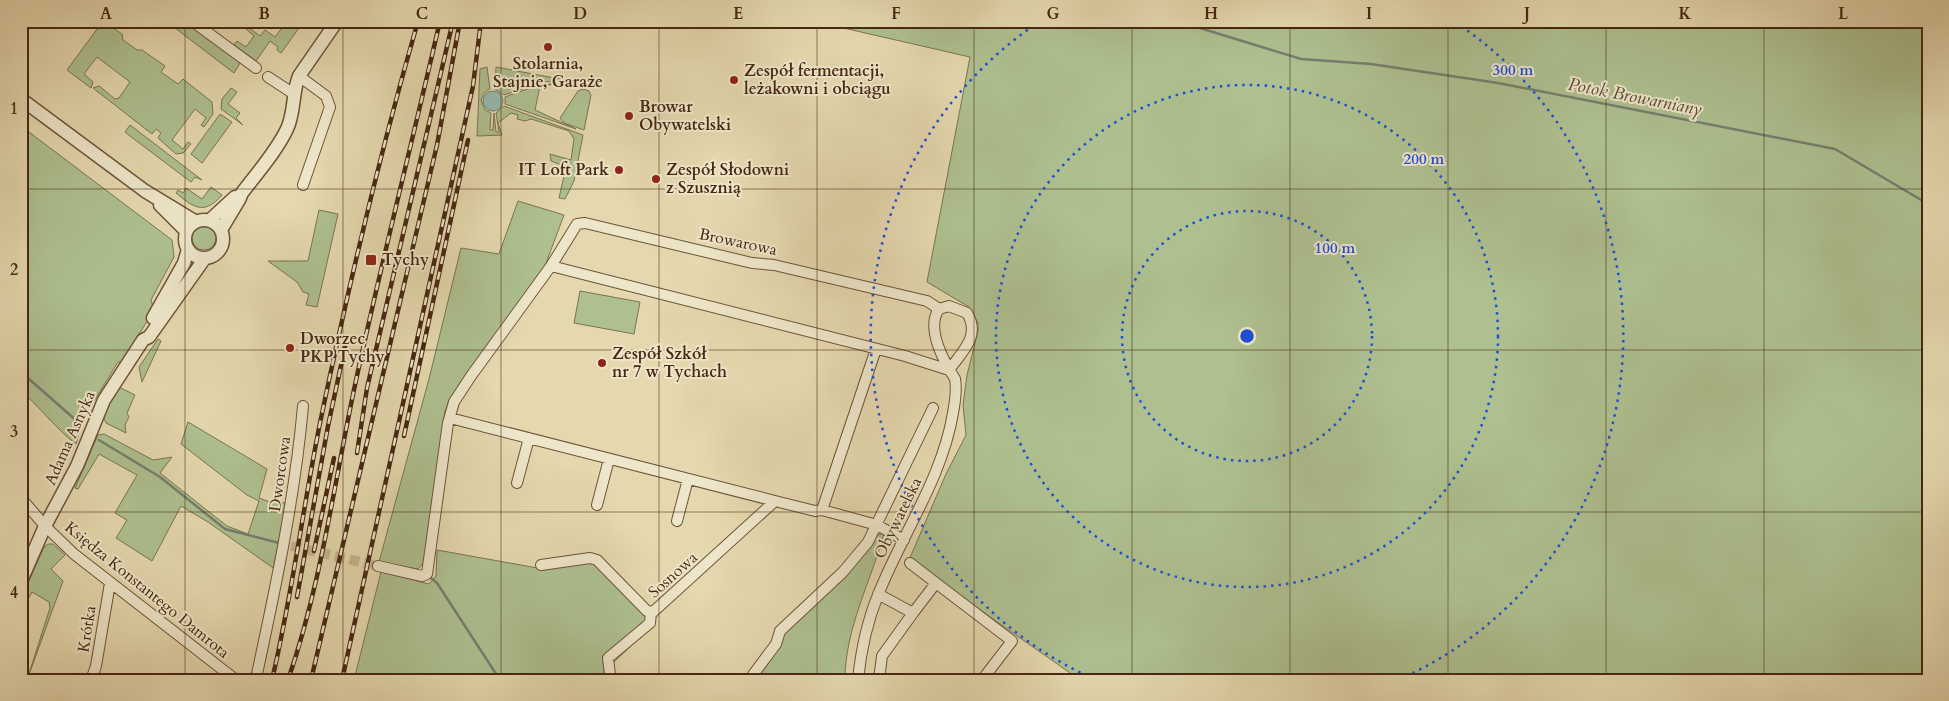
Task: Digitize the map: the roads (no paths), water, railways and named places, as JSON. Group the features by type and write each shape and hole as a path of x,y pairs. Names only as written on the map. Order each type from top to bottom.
{"street":[{"path":"192,21 256,68"},
{"path":"242,193 210,220 196,222 186,231 185,238 188,249 192,254 205,258 218,252 222,235 242,193 287,128 300,76 338,21"},
{"path":"300,76 330,101 330,107 303,185"},
{"path":"268,77 294,94"},
{"path":"21,99 145,190 196,222"},
{"path":"145,190 186,231"},
{"path":"210,220 222,235"},
{"name":"Browarowa","path":"378,566 422,576 427,574 454,402 470,376 551,266 573,226 585,223 752,263 774,265 922,300 939,309"},
{"name":"Adama Asnyka","path":"21,581 45,526 74,473 104,400 143,340 144,334 184,263 188,249"},
{"name":"Adama Asnyka","path":"143,340 148,337 205,258"},
{"path":"551,266 876,349 949,370 970,342 973,326 967,313 960,309 949,306 939,309"},
{"name":"Obywatelska","path":"858,680 864,637 878,594 936,472 946,444 956,391 954,376 949,370 934,331 934,318 939,309"},
{"path":"822,510 876,349"},
{"name":"Dworcowa","path":"254,680 287,546 299,457 303,406"},
{"name":"Obywatelska","path":"749,680 776,644 780,630 843,572 868,542 933,408"},
{"path":"450,418 774,501 815,511 822,510 877,525 904,540"},
{"path":"517,483 529,438"},
{"path":"597,505 609,458"},
{"path":"677,522 688,479"},
{"name":"Księdza Konstantego Damrota","path":"21,498 45,526 74,554 236,680"},
{"name":"Sosnowa","path":"541,565 590,558 598,560 651,612 774,501"},
{"path":"910,563 1012,641 982,680"},
{"name":"Krótka","path":"91,680 96,666 110,583"},
{"path":"879,680 882,656 936,583"},
{"path":"878,594 913,613"},
{"path":"614,680 610,675 608,658 650,623 651,612"}],"water":[{"path":"493,91 500,94 503,101 500,108 493,111 486,108 483,101 486,94"}],"waterway":[{"name":"Potok Browarniany","path":"1177,21 1301,59 1371,64 1498,83 1835,149 1928,204"},
{"path":"21,372 78,422"},
{"path":"99,440 160,477 225,529 279,543"},
{"path":"431,578 437,583 500,680"}],"tunnel":[{"path":"291,546 378,566"}],"railway":[{"path":"272,680 286,616 320,423 342,322 365,221 418,21"},
{"path":"288,680 318,571 365,340 440,21"},
{"path":"357,453 367,388 453,21"},
{"path":"311,680 437,145 460,21"},
{"path":"342,680 473,86 481,21"},
{"path":"404,436 468,140"},
{"path":"297,597 328,426 346,342"},
{"path":"314,551 334,458"}],"place":[{"name":"Stolarnia, Stajnie, Garaże","path":"548,47"},
{"name":"Zespół fermentacji, leżakowni i obciągu","path":"734,80"},
{"name":"Browar Obywatelski","path":"629,116"},
{"name":"IT Loft Park","path":"619,170"},
{"name":"Zespół Słodowni z Szusznią","path":"656,179"},
{"name":"Tychy","path":"371,260"},
{"name":"Dworzec PKP Tychy","path":"290,348"},
{"name":"Zespół Szkół nr 7 w Tychach","path":"602,363"}]}
